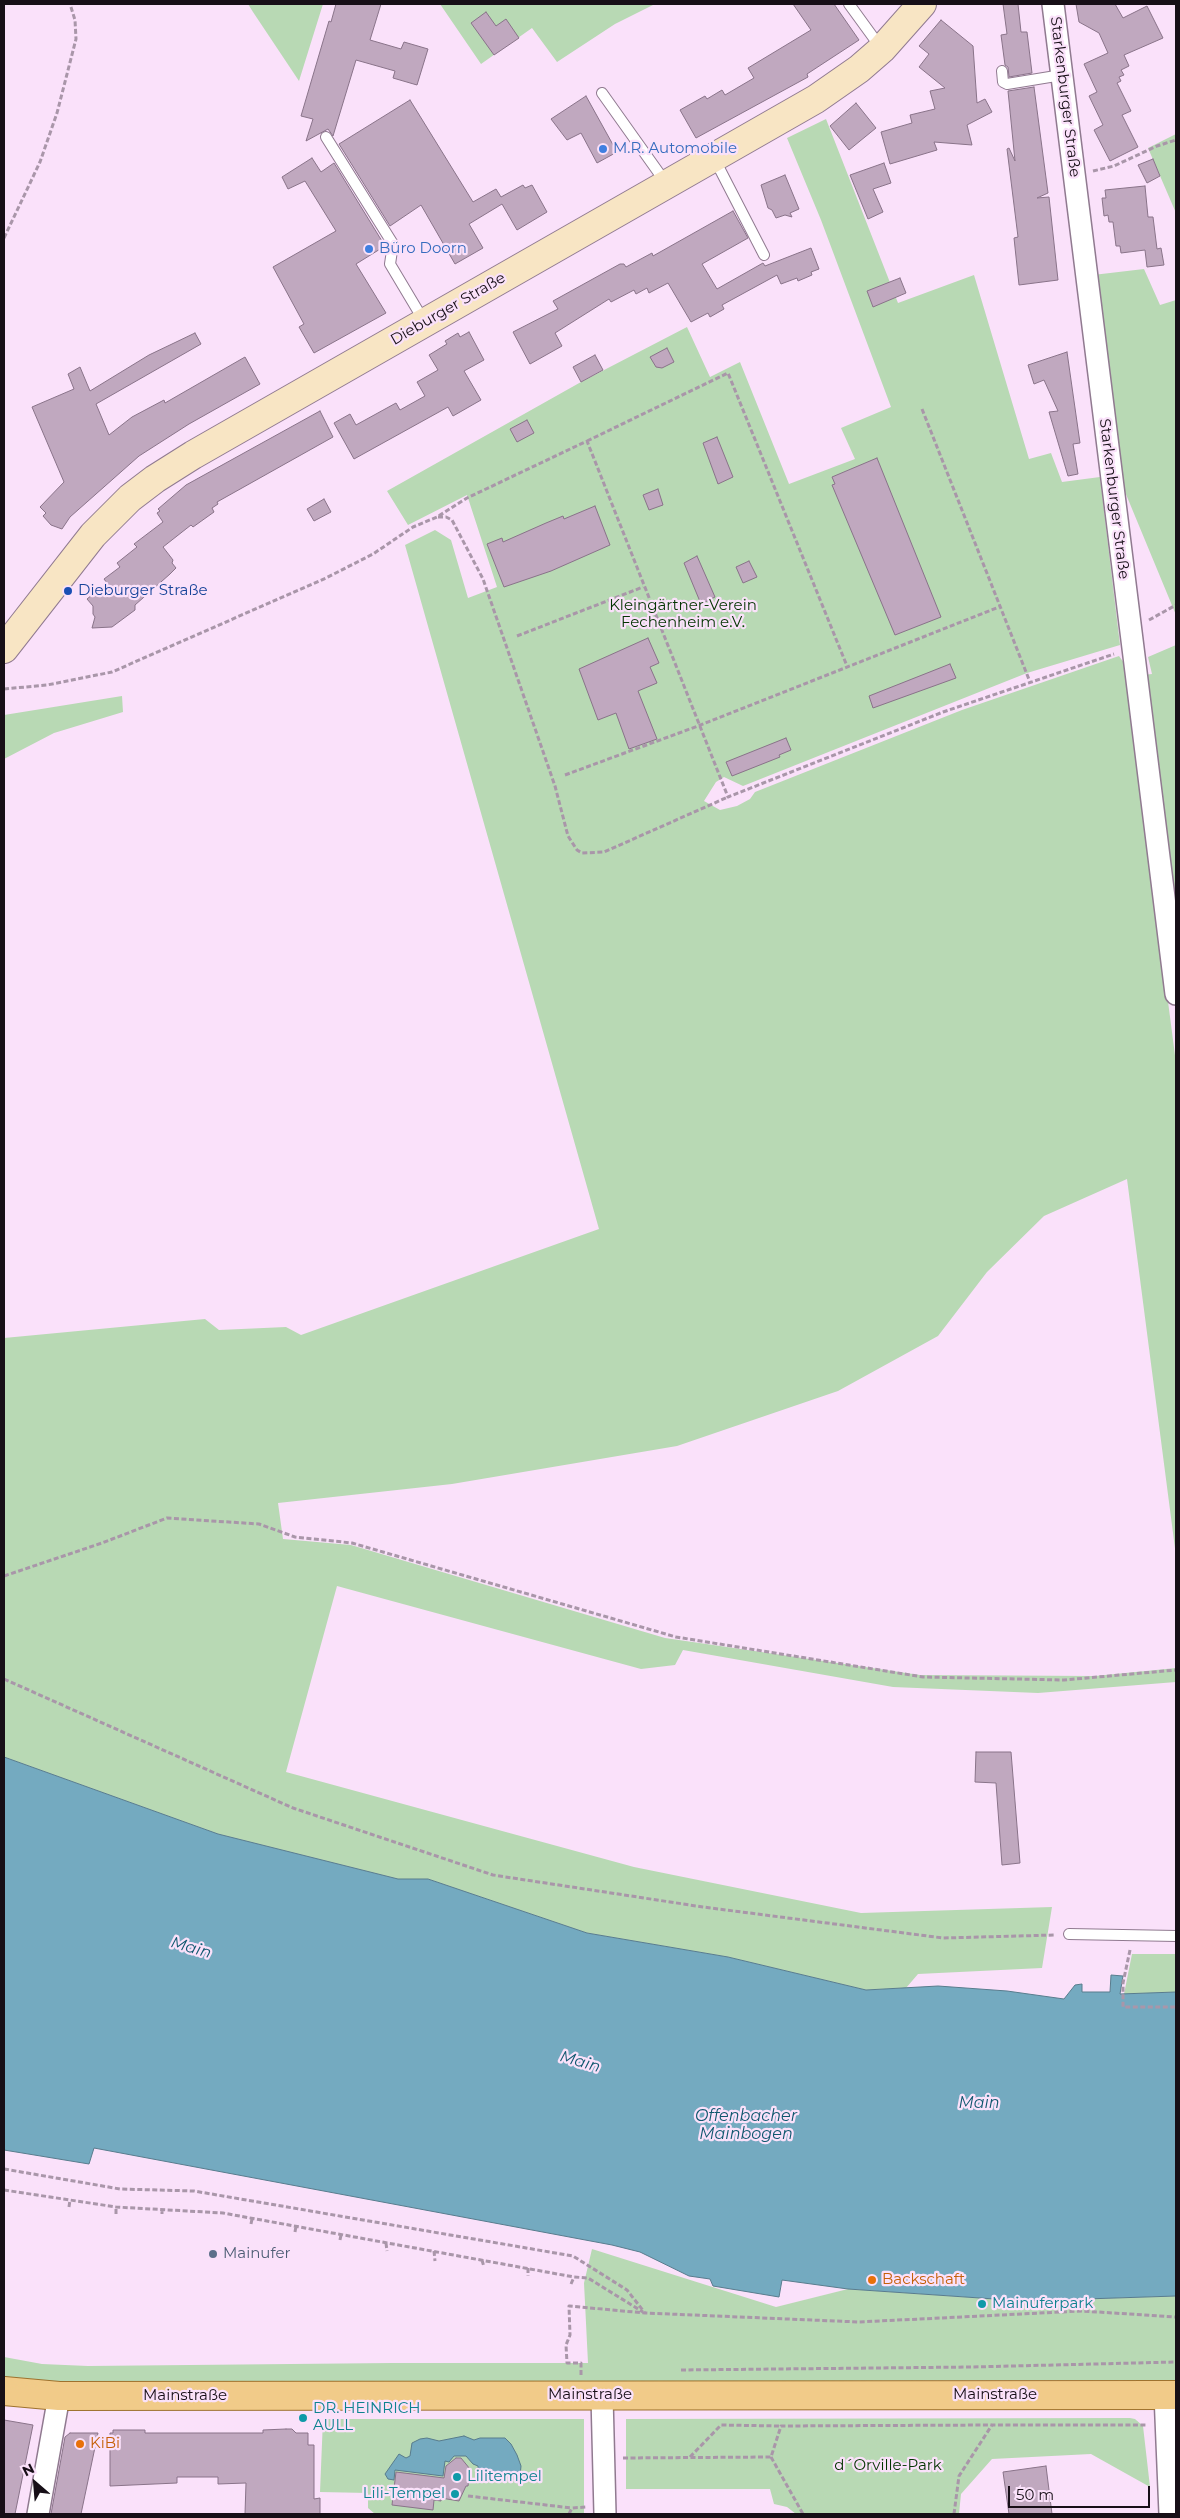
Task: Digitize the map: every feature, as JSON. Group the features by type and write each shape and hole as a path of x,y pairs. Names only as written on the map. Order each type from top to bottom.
{"main road":[{"name":"Mainstraße","path":"4,2391 59,2396 1170,2394"}],"street":[{"name":"Dieburger Straße","path":"4,649 82,548 130,498 193,455 816,99 859,70 882,49 922,4"},
{"name":"Starkenburger Straße","path":"1053,4 1109,469 1176,994"},
{"path":"1170,2394 1170,2514"},
{"path":"38,2514 59,2396"},
{"path":"602,2396 605,2514"}],"lane":[{"path":"849,4 882,49"},
{"path":"1002,70 1003,82 1007,84 1062,75"},
{"path":"602,92 667,184"},
{"path":"326,136 393,244 390,264 425,322"},
{"path":"714,158 764,255"},
{"path":"1069,1934 1176,1936"}],"path":[{"path":"4,238 40,162 64,88 76,39 75,20 70,4"},
{"path":"1074,172 1106,169 1176,140"},
{"path":"4,689 48,685 112,672 326,578 373,554 413,527 438,517 467,498 728,373 847,666"},
{"path":"922,409 1030,682"},
{"path":"587,441 698,726 728,797"},
{"path":"438,517 446,516 452,520 483,579 555,786 568,836 582,854 604,852 728,797 943,712 1118,652 1176,604"},
{"path":"517,636 643,587"},
{"path":"565,775 698,726 999,607"},
{"path":"4,1576 102,1543 167,1518 259,1524 295,1537 352,1543 676,1637 924,1677 1064,1680 1176,1670"},
{"path":"4,1679 293,1808 493,1874 703,1907 943,1938 1069,1934"},
{"path":"1133,1936 1123,1983 1123,2007 1176,2007"},
{"path":"4,2169 120,2189 194,2191 573,2256 628,2290 645,2313"},
{"path":"4,2190 27,2195 116,2206 207,2213 252,2219 588,2278 645,2313"},
{"path":"68,2207 70,2200"},
{"path":"116,2206 116,2214"},
{"path":"162,2209 162,2215"},
{"path":"251,2224 252,2219"},
{"path":"296,2226 296,2232"},
{"path":"340,2240 341,2235"},
{"path":"386,2243 387,2251"},
{"path":"434,2251 435,2261"},
{"path":"482,2260 484,2267"},
{"path":"528,2268 528,2276"},
{"path":"571,2284 574,2277"},
{"path":"581,2363 566,2363 566,2345 570,2336 569,2306 645,2313 859,2322 1082,2311 1176,2317"},
{"path":"690,2457 722,2425 1146,2425"},
{"path":"954,2514 959,2476 992,2425"},
{"path":"781,2426 771,2457 803,2514"},
{"path":"603,2458 771,2457"},
{"path":"468,2496 572,2508"}],"green space":[{"path":"248,4 323,4 299,81 253,12"},
{"path":"440,4 653,5 615,24 557,62 532,28 481,64"},
{"name":"Kleingärtner-Verein Fechenheim e.V.","path":"826,119 898,303 974,275 1029,459 1051,453 1062,482 1100,477 1120,645 1027,673 743,786 724,777 716,782 704,801 720,810 737,806 750,799 755,792 962,710 1119,656 1124,663 1176,1063 1176,1556 1127,1179 1044,1216 987,1272 938,1336 838,1391 677,1446 452,1484 278,1503 283,1539 351,1545 665,1638 920,1675 1095,1676 1176,1668 1176,1682 1038,1693 893,1687 683,1650 675,1665 641,1669 337,1586 286,1772 634,1867 861,1913 1052,1907 1042,1968 918,1974 906,1988 866,1990 728,1957 587,1933 428,1879 398,1879 218,1834 4,1757 4,1338 205,1319 219,1330 286,1327 301,1335 599,1229 405,545 435,530 451,540 468,598 497,587 467,495 408,525 387,491 581,382 687,327 710,377 740,362 789,484 855,459 841,428 891,407 821,220 787,138"},
{"path":"1176,134 1176,213 1148,148"},
{"path":"1144,269 1160,305 1176,300 1176,615 1118,475 1093,275"},
{"path":"1176,645 1176,948 1143,675 1152,674 1148,657"},
{"path":"122,696 123,712 54,733 4,759 4,715"},
{"path":"1132,1954 1176,1954 1176,1992 1124,1994"},
{"name":"Mainuferpark","path":"592,2249 776,2307 848,2289 1024,2301 1176,2296 1176,2380 38,2383 4,2377 4,2357 42,2364 88,2366 588,2363 584,2283"},
{"path":"323,2419 584,2419 584,2514 375,2514 368,2508 368,2493 320,2492"},
{"name":"d´Orville-Park","path":"626,2419 1135,2419 1143,2426 1150,2487 1091,2454 992,2459 961,2494 959,2514 796,2514 787,2507 774,2504 770,2489 626,2489"}],"water":[{"path":"4,1757 218,1834 398,1879 428,1879 587,1933 728,1957 866,1990 938,1986 1007,1991 1064,1999 1075,1985 1082,1984 1082,1992 1110,1992 1111,1975 1123,1976 1120,1994 1176,1992 1176,2296 1024,2301 848,2289 782,2280 779,2297 713,2286 710,2279 689,2276 640,2252 612,2245 94,2148 89,2164 4,2150"},
{"path":"464,2436 474,2440 480,2438 505,2438 517,2455 521,2466 520,2476 478,2473 478,2466 473,2464 466,2456 454,2456 449,2462 445,2461 443,2476 395,2470 394,2480 388,2479 385,2474 399,2454 406,2458 410,2456 412,2443 420,2439 427,2438 439,2441"}],"building":[{"path":"336,4 381,4 370,40 401,49 404,42 428,49 417,85 393,78 395,71 356,60 333,136 328,129 306,141 313,119 301,116 329,21 331,22"},
{"path":"793,4 834,4 859,40 807,74 808,77 696,138 680,110 705,96 707,99 722,90 725,95 754,78 748,68 811,30"},
{"path":"1003,4 1018,4 1021,32 1027,32 1032,73 1009,77 1008,67 1005,65 1001,35 1007,34"},
{"path":"1076,4 1115,4 1123,18 1147,6 1163,38 1124,55 1129,66 1121,70 1124,75 1119,77 1121,81 1117,83 1131,111 1122,115 1138,147 1110,161 1094,130 1103,125 1089,96 1097,92 1084,64 1108,53 1099,33 1079,22"},
{"path":"486,12 496,26 506,19 519,38 494,55 471,23"},
{"path":"941,20 973,46 977,103 985,99 992,112 967,125 972,145 934,142 937,150 890,164 881,132 912,123 910,115 935,109 930,91 945,88 919,67 929,54 919,46"},
{"path":"1034,87 1048,193 1037,198 1049,197 1058,280 1019,285 1014,238 1018,237 1007,149 1009,148 1015,161 1008,91"},
{"path":"586,96 617,152 597,163 581,133 567,140 551,119"},
{"path":"410,100 473,202 496,189 501,197 523,185 525,188 532,185 547,212 517,230 502,204 469,224 483,248 455,264 421,205 390,226 339,144"},
{"path":"856,103 876,128 849,150 830,126"},
{"path":"312,158 321,172 334,163 385,246 356,264 386,313 314,353 299,327 304,324 273,267 336,231 305,181 288,189 282,177"},
{"path":"1153,159 1160,176 1147,183 1138,165"},
{"path":"884,163 891,183 873,189 883,212 868,219 850,175"},
{"path":"785,175 799,209 790,213 792,217 785,215 776,218 772,210 768,208 761,185"},
{"path":"1145,186 1148,217 1153,217 1157,249 1161,248 1164,265 1147,267 1145,250 1121,253 1120,246 1116,246 1113,222 1109,222 1108,215 1104,216 1102,198 1106,198 1105,190"},
{"path":"733,211 748,238 702,264 717,289 763,263 765,266 811,248 819,269 811,272 812,275 798,281 797,278 781,284 777,275 722,305 724,309 710,317 708,313 691,322 668,283 649,293 647,288 636,294 634,290 611,302 609,299 555,333 562,346 530,364 513,332 558,309 553,301 620,264 624,264 626,267 652,253 653,256"},
{"path":"900,278 906,293 873,307 867,291"},
{"path":"469,332 484,360 464,371 481,400 453,416 448,407 354,459 334,423 350,414 356,425 396,403 400,410 425,396 417,382 438,370 429,355 447,344 445,341 458,333 460,337"},
{"path":"195,333 201,344 96,404 109,435 132,417 164,400 165,403 245,357 260,384 189,424 139,456 70,517 62,529 51,525 43,516 46,513 40,507 64,482 32,407 74,389 68,374 80,367 90,391 149,355"},
{"path":"667,348 674,362 662,368 656,367 650,357"},
{"path":"1067,352 1080,443 1073,444 1078,474 1068,476 1049,412 1058,411 1044,380 1034,384 1028,365"},
{"path":"595,355 603,370 581,382 573,367"},
{"path":"320,411 333,437 217,502 218,504 212,508 214,512 193,527 191,525 163,547 173,560 172,563 176,568 135,605 135,610 112,627 92,628 95,617 93,606 87,599 107,583 104,579 120,567 117,563 137,547 134,544 163,522 157,513 160,511 158,509 186,485"},
{"path":"527,420 534,433 517,442 510,429"},
{"path":"717,437 733,477 718,484 703,443"},
{"path":"877,458 941,617 895,635 832,485 835,484 832,477"},
{"path":"658,489 663,505 649,510 643,495"},
{"path":"324,499 331,512 314,521 307,509"},
{"path":"595,506 610,545 551,571 504,587 487,544 502,538 503,542 563,516 564,519"},
{"path":"697,556 715,597 701,604 684,563"},
{"path":"749,561 757,577 743,583 736,567"},
{"path":"648,638 659,663 650,667 657,683 638,691 657,739 629,749 616,713 598,720 579,669"},
{"path":"950,664 956,678 873,708 869,696"},
{"path":"786,738 791,750 779,755 780,757 732,776 726,762"},
{"path":"976,1752 1011,1752 1020,1863 1002,1865 996,1783 975,1782"},
{"path":"4,2420 33,2425 15,2514 4,2514"},
{"path":"292,2429 296,2433 308,2433 308,2445 314,2445 314,2499 320,2498 320,2514 245,2514 246,2483 218,2484 218,2477 177,2477 177,2483 110,2486 110,2433 113,2433 113,2430 145,2430 145,2433 263,2433 263,2430"},
{"path":"70,2433 98,2433 81,2514 51,2514 65,2437"},
{"path":"456,2458 461,2458 470,2469 468,2486 466,2486 459,2501 441,2498 441,2501 434,2500 433,2510 392,2505 396,2472 444,2478 446,2466"},
{"path":"1046,2466 1052,2514 1009,2514 1003,2472"}],"place":[{"name":"M.R. Automobile","path":"603,149"},
{"name":"Büro Doorn","path":"369,249"},
{"name":"Dieburger Straße","path":"68,591"},
{"name":"Mainufer","path":"213,2254"},
{"name":"Backschaft","path":"872,2280"},
{"name":"Mainuferpark","path":"982,2304"},
{"name":"DR. HEINRICH AULL","path":"303,2418"},
{"name":"KiBi","path":"80,2444"},
{"name":"Lilitempel","path":"457,2477"},
{"name":"Lili-Tempel","path":"455,2494"}],"water label":[{"name":"Main","path":"191,1948"},
{"name":"Main","path":"580,2062"},
{"name":"Main","path":"979,2103"},
{"name":"Offenbacher Mainbogen","path":"746,2125"}]}
